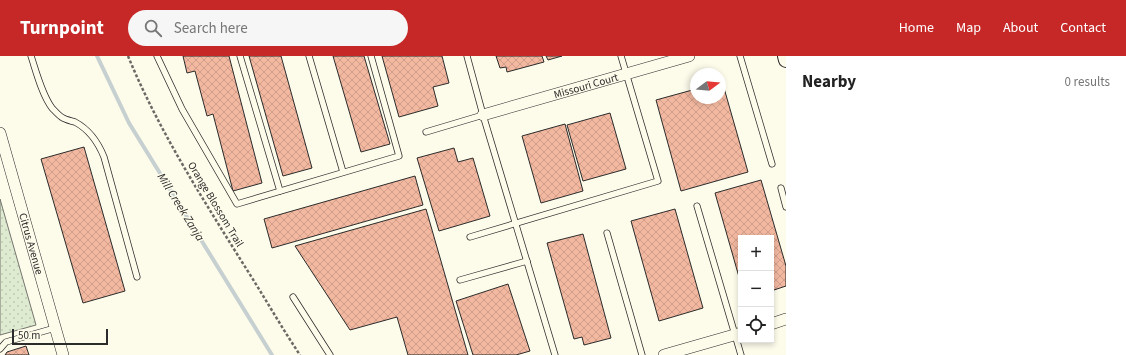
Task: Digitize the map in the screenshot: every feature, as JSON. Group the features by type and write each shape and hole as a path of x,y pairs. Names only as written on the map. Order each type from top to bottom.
{"street":[{"name":"Missouri Court","path":"482,115 689,56"},
{"path":"785,56 786,60"},
{"name":"Citrus Avenue","path":"0,133 63,355"},
{"path":"774,323 786,319"},
{"path":"664,355 738,334"}],"lane":[{"path":"31,56 41,88 51,107 62,118 75,122 84,129 99,145 104,158 137,277"},
{"path":"157,56 182,109 237,204 399,156 371,56"},
{"path":"240,56 280,191"},
{"path":"309,56 343,172"},
{"path":"467,56 482,115 555,355"},
{"path":"470,237 658,181 621,56"},
{"path":"740,56 772,164"},
{"path":"426,132 482,115"},
{"path":"781,188 786,207"},
{"path":"697,206 738,334"},
{"path":"607,233 642,355"},
{"path":"460,280 527,261"},
{"path":"293,298 330,355"},
{"path":"0,349 6,342 55,328"},
{"path":"739,343 741,355"}],"path":[{"name":"Orange Blossom Trail","path":"128,56 151,106 174,149 222,230 300,355"}],"green space":[{"path":"0,199 36,325 0,335"}],"building":[{"path":"183,56 229,56 262,183 233,191 213,114 207,116 195,71 187,73"},
{"path":"249,56 281,56 312,168 283,176"},
{"path":"333,56 364,56 390,144 361,152"},
{"path":"382,56 442,56 449,83 433,87 438,106 399,117"},
{"path":"496,56 542,56 544,62 507,72 506,67 500,68"},
{"path":"546,56 562,56 548,60"},
{"path":"690,91 690,104 726,104 726,95 748,172 681,191 656,100"},
{"path":"610,113 626,169 583,181 567,125"},
{"path":"565,124 583,191 541,203 522,136"},
{"path":"84,147 125,291 83,303 41,159"},
{"path":"454,148 458,162 473,158 490,216 439,231 417,158"},
{"path":"415,176 423,205 272,248 264,219"},
{"path":"761,180 786,266 786,286 774,290 774,235 738,235 738,274 715,193"},
{"path":"426,209 468,355 408,355 397,317 350,330 295,246"},
{"path":"675,209 703,308 659,321 631,221"},
{"path":"583,234 611,338 584,345 582,337 574,339 547,243"},
{"path":"508,284 530,351 516,355 473,355 456,301"},
{"path":"26,346 29,355 5,355 7,352"}],"waterway":[{"name":"Mill Creek Zanja","path":"97,56 129,123 272,355"}]}
